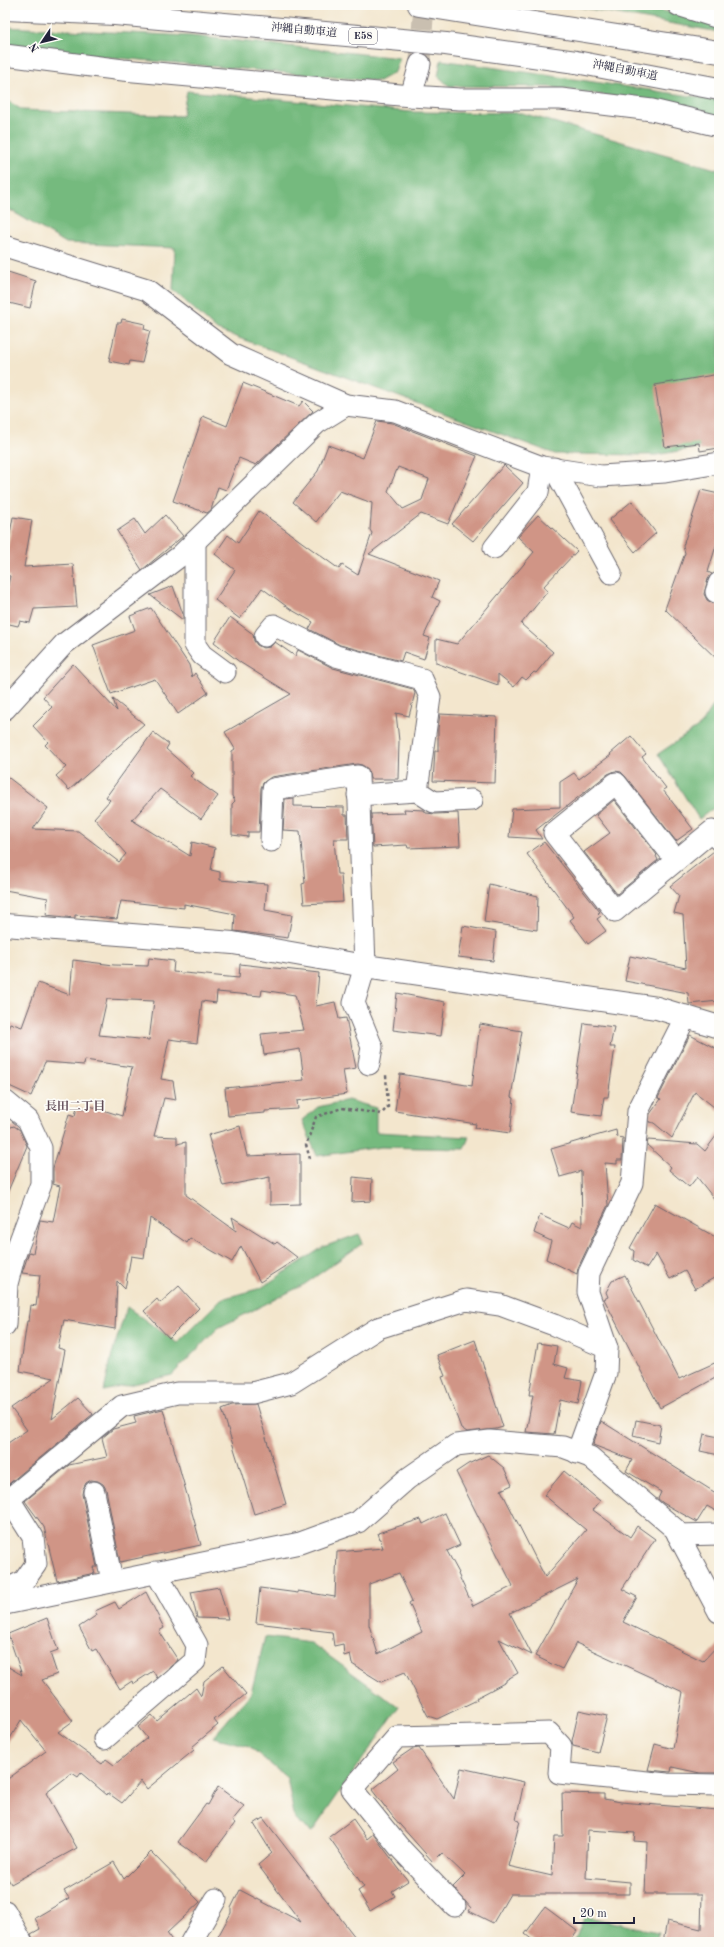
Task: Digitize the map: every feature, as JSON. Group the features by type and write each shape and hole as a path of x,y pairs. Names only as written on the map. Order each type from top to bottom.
{"main road":[{"path":"419,5 719,52"},
{"name":"沖縄自動車道","path":"5,9 115,14 446,44 576,62 719,89"},
{"path":"5,925 233,943 364,966 657,1008 719,1027"}],"street":[{"path":"678,5 719,18"},
{"path":"5,55 147,72 412,96 460,99 561,100 652,110 719,126"},
{"path":"412,96 420,64"},
{"path":"5,246 147,290 231,354 346,406 395,411 548,468 601,476 665,472 719,463"},
{"path":"5,709 64,644 180,556 317,423 346,406"},
{"path":"494,548 538,492 548,468"},
{"path":"548,468 611,573"},
{"path":"195,542 195,645 202,655 225,672"},
{"path":"265,636 274,625 336,656 422,679 430,697 417,791"},
{"path":"271,841 274,789 358,776 364,966 354,1003 372,1047 369,1064"},
{"path":"676,860 616,783 554,833 615,911 712,831 719,840"},
{"path":"358,794 417,791 434,802 472,800"},
{"path":"577,1453 606,1373 607,1348 588,1292 589,1273 632,1183 638,1111 686,1016"},
{"path":"5,1101 28,1120 41,1148 41,1184 14,1257 7,1284 5,1325"},
{"path":"5,1590 24,1581 36,1564 33,1537 9,1499 122,1406 178,1393 252,1393 291,1383 378,1328 466,1300 500,1305 554,1325 607,1348"},
{"path":"5,1604 300,1543 358,1522 407,1479 456,1445 490,1441 562,1447 590,1457 674,1529 719,1612"},
{"path":"94,1492 112,1581"},
{"path":"678,1535 719,1534"},
{"path":"104,1739 195,1661 197,1646 156,1572"},
{"path":"455,1906 399,1847 352,1789 397,1737 548,1733 561,1746 560,1773 667,1784 719,1785"},
{"path":"191,1942 216,1899"},
{"path":"5,1911 22,1942"}],"green space":[{"path":"567,5 638,5 719,24 719,32"},
{"path":"5,27 191,36 400,58 395,72 379,81 5,48"},
{"path":"441,60 719,100 719,117 674,106 550,87 449,86 438,76"},
{"path":"187,91 412,112 522,113 719,170 719,444 656,455 555,454 217,330 173,290 175,248 66,243 5,207 5,99 22,110 182,116"},
{"path":"719,696 719,804 699,819 658,754 701,725"},
{"path":"348,1100 376,1108 376,1132 469,1137 464,1149 381,1147 317,1156 302,1120 318,1107"},
{"path":"359,1234 363,1243 305,1284 218,1328 172,1375 104,1391 112,1354 127,1307 177,1343 221,1299 261,1288 323,1247"},
{"path":"265,1637 311,1643 399,1707 312,1832 295,1820 287,1778 249,1746 213,1737 251,1693"},
{"path":"585,1916 658,1932 656,1942 574,1942"}],"building":[{"path":"5,271 36,281 30,308 5,302"},
{"path":"122,319 145,324 144,329 150,331 142,363 130,361 129,365 109,361 117,323 121,323"},
{"path":"719,374 719,448 700,451 699,443 665,447 655,385"},
{"path":"243,383 299,406 303,401 313,411 256,465 239,458 226,490 218,487 211,510 207,513 173,501 203,416 227,426"},
{"path":"377,421 392,423 477,456 448,524 421,514 369,554 439,581 432,597 440,601 424,636 430,638 424,659 404,652 401,661 340,645 309,629 313,622 290,609 262,588 240,619 215,600 235,570 215,554 228,535 238,543 259,511 339,569 342,565 358,575 372,533 370,530 372,503 340,491 316,522 293,502 318,471 328,445 363,458","holes":["398,467 429,479 422,500 403,509 388,491"]},
{"path":"504,465 523,483 473,541 452,524"},
{"path":"701,490 719,494 719,536 708,572 712,574 708,579 704,594 707,600 712,603 719,604 719,661 665,609 685,553 683,546"},
{"path":"632,501 656,533 635,552 609,520"},
{"path":"165,515 183,536 142,570 117,531 135,519 145,534"},
{"path":"538,515 577,551 543,587 548,591 521,624 553,652 536,673 534,672 526,680 522,677 514,687 498,674 498,685 436,663 436,639 457,644 534,552 518,537"},
{"path":"13,517 32,520 24,567 73,564 77,607 34,609 30,623 20,621 18,626 5,623 5,598 10,576 5,575 5,562"},
{"path":"173,586 183,614 183,620 150,595"},
{"path":"151,608 189,665 192,677 195,673 208,693 178,714 155,679 111,694 93,645 135,630 130,616"},
{"path":"230,617 253,634 254,641 257,645 263,648 270,647 275,642 295,656 298,650 333,668 413,689 415,693 409,716 396,713 399,741 398,779 370,779 368,769 357,764 271,777 263,783 261,788 259,832 248,832 248,837 232,835 232,804 235,801 232,796 232,751 235,749 225,732 291,694 241,663 214,642"},
{"path":"73,664 117,711 113,699 144,724 69,790 56,776 66,767 45,745 48,742 33,726 52,707 43,697"},
{"path":"440,714 497,717 495,783 433,781 435,751 438,751 438,728"},
{"path":"153,732 169,744 166,749 193,773 190,776 218,796 201,819 160,789 132,820 190,856 192,842 215,848 211,870 220,872 220,880 267,884 265,910 292,915 288,938 234,931 235,914 184,904 184,908 121,901 117,919 75,915 75,918 46,915 48,898 5,890 5,775 48,808 33,829 78,831 119,862 126,854 94,818 110,800 106,797"},
{"path":"631,736 646,754 642,757 666,788 663,790 693,829 676,841 625,776 621,772 615,771 608,774 536,830 542,839 509,837 512,809 560,807 560,782 574,773 579,779 611,755 610,754"},
{"path":"294,798 294,806 344,807 344,815 347,815 348,839 334,839 337,874 341,874 343,902 304,904 302,884 305,883 300,831 283,830 285,799"},
{"path":"614,800 657,855 658,860 617,894 584,852 610,833 596,815"},
{"path":"404,809 424,810 426,813 435,814 458,813 460,846 408,848 407,845 373,847 371,814 405,813"},
{"path":"544,842 600,912 598,913 601,916 597,919 606,931 588,944 570,920 574,917 527,854"},
{"path":"714,851 719,852 719,947 717,947 719,1001 689,1004 688,993 625,981 630,956 686,968 683,915 674,913 679,896 670,886"},
{"path":"489,884 538,896 537,930 484,922"},
{"path":"463,926 496,932 493,961 458,957"},
{"path":"149,958 174,961 173,972 239,978 240,964 319,973 316,1006 335,1002 339,1019 346,1018 356,1068 343,1070 347,1094 297,1101 298,1109 265,1111 265,1113 228,1116 225,1088 304,1080 300,1049 264,1055 261,1034 304,1030 295,995 262,990 261,996 217,992 216,1003 202,1001 197,1043 169,1039 161,1079 173,1081 176,1100 164,1098 154,1136 177,1137 177,1144 186,1142 186,1195 236,1231 232,1217 275,1244 277,1242 298,1258 260,1282 241,1246 232,1262 190,1238 187,1243 150,1218 144,1258 131,1256 125,1289 117,1281 115,1329 64,1320 58,1348 65,1350 52,1419 78,1398 93,1414 5,1487 5,1445 27,1430 11,1408 54,1378 20,1371 27,1321 29,1321 31,1305 36,1306 40,1275 22,1273 29,1252 33,1253 40,1220 53,1222 60,1186 53,1184 53,1168 69,1114 75,1116 77,1107 89,1110 90,1106 122,1116 132,1067 85,1060 84,1065 45,1062 31,1096 5,1084 5,1039 10,1023 22,1027 38,983 70,995 73,960 114,965 148,966","holes":["107,999 154,1001 149,1040 99,1035"]},
{"path":"397,993 445,1002 441,1036 393,1030"},
{"path":"584,1023 614,1027 610,1047 615,1047 608,1097 604,1097 601,1116 571,1112"},
{"path":"480,1024 522,1031 511,1097 514,1098 510,1133 475,1128 476,1124 395,1111 400,1074 472,1086"},
{"path":"690,1035 719,1050 719,1111 695,1092 672,1138 654,1123 649,1122 650,1114 661,1099 658,1098"},
{"path":"14,1126 20,1130 27,1146 6,1196 5,1129"},
{"path":"240,1126 247,1156 300,1154 300,1204 270,1205 270,1177 223,1186 208,1135"},
{"path":"616,1130 617,1137 623,1138 622,1160 617,1160 617,1164 605,1163 608,1205 578,1268 577,1274 546,1259 551,1241 534,1233 540,1215 569,1228 572,1222 582,1227 581,1171 560,1177 551,1149"},
{"path":"719,1132 719,1205 697,1177 689,1187 669,1170 671,1167 647,1145 648,1140 697,1144 705,1151"},
{"path":"353,1177 372,1179 371,1201 352,1202"},
{"path":"655,1203 719,1239 719,1275 695,1289 685,1271 670,1279 656,1254 647,1268 633,1260 634,1251 630,1248"},
{"path":"625,1275 679,1379 719,1361 719,1376 660,1408 604,1299 608,1297 606,1292 612,1281"},
{"path":"179,1286 199,1308 169,1338 144,1311 157,1299 160,1303"},
{"path":"475,1340 503,1427 467,1432 461,1428 442,1377 445,1376 437,1355"},
{"path":"538,1343 557,1346 554,1364 568,1368 565,1378 582,1381 578,1404 560,1400 554,1434 526,1432 533,1395 529,1395"},
{"path":"256,1404 286,1504 254,1514 222,1409 232,1405"},
{"path":"163,1409 201,1545 120,1562 106,1489 103,1484 98,1481 91,1480 86,1483 82,1494 97,1567 93,1567 95,1573 57,1581 44,1527 25,1501 69,1465 107,1457 102,1438 113,1429 136,1423 134,1416"},
{"path":"636,1420 661,1425 658,1442 633,1436"},
{"path":"601,1421 719,1495 719,1513 707,1506 697,1522 663,1503 658,1499 661,1492 626,1471 632,1460 593,1445"},
{"path":"704,1434 719,1437 719,1455 700,1451"},
{"path":"488,1455 504,1468 512,1485 501,1490 545,1577 586,1530 544,1495 564,1471 600,1501 593,1510 630,1537 637,1526 655,1539 622,1589 637,1597 623,1622 703,1661 719,1644 719,1773 700,1773 672,1767 671,1772 648,1770 655,1744 673,1749 683,1692 576,1643 562,1669 535,1656 578,1579 510,1613 532,1655 499,1639 518,1673 506,1680 506,1682 476,1698 477,1700 437,1719 428,1716 405,1672 381,1682 352,1664 350,1654 344,1656 343,1644 334,1646 332,1632 256,1623 260,1588 298,1593 298,1591 335,1597 337,1552 383,1548 378,1533 421,1519 423,1524 445,1513 460,1545 447,1551 459,1573 458,1574 473,1606 513,1586 456,1472 468,1464","holes":["399,1573 412,1601 409,1603 422,1632 378,1654 369,1625 369,1584"]},
{"path":"219,1587 228,1619 197,1618 191,1592"},
{"path":"146,1592 164,1628 159,1631 178,1660 157,1678 153,1671 133,1684 132,1681 120,1689 96,1649 92,1651 79,1627 97,1615 95,1611 115,1602 119,1609"},
{"path":"47,1618 58,1650 50,1653 57,1674 42,1680 73,1721 58,1732 102,1764 106,1759 114,1765 147,1738 138,1727 152,1715 157,1721 196,1688 201,1696 204,1681 223,1666 246,1694 214,1720 218,1725 192,1747 194,1750 147,1789 141,1781 122,1803 108,1793 107,1795 81,1773 78,1777 72,1773 46,1793 77,1848 11,1884 5,1873 5,1781 46,1751 21,1720 5,1747 5,1665 22,1675 8,1634"},
{"path":"579,1710 607,1716 598,1752 573,1746 572,1741"},
{"path":"419,1748 454,1799 461,1768 524,1782 516,1820 520,1821 508,1866 552,1876 554,1836 563,1836 562,1793 604,1794 604,1799 621,1802 718,1810 716,1860 719,1860 719,1942 663,1942 667,1921 701,1929 702,1894 645,1894 647,1842 634,1841 635,1833 588,1830 586,1878 630,1882 630,1894 510,1894 493,1923 469,1911 471,1908 453,1887 465,1875 442,1853 433,1862 393,1817 372,1790 398,1769 393,1762 412,1749"},
{"path":"218,1787 244,1806 232,1821 235,1823 206,1862 178,1842 206,1804 208,1805"},
{"path":"263,1818 359,1942 215,1942 231,1913 231,1908 240,1890 301,1922 258,1865 272,1853 254,1824"},
{"path":"353,1819 367,1839 373,1834 408,1881 392,1891 395,1896 370,1911 358,1891 364,1887 329,1837"},
{"path":"151,1852 200,1902 167,1933 173,1942 34,1942 31,1934 40,1929 35,1918 69,1898 64,1891 114,1862 124,1879"},
{"path":"545,1907 577,1931 569,1942 535,1942 525,1934"}],"tunnel":[{"path":"420,60 424,5"}],"district":[{"name":"長田二丁目","path":"75,1107"}]}
